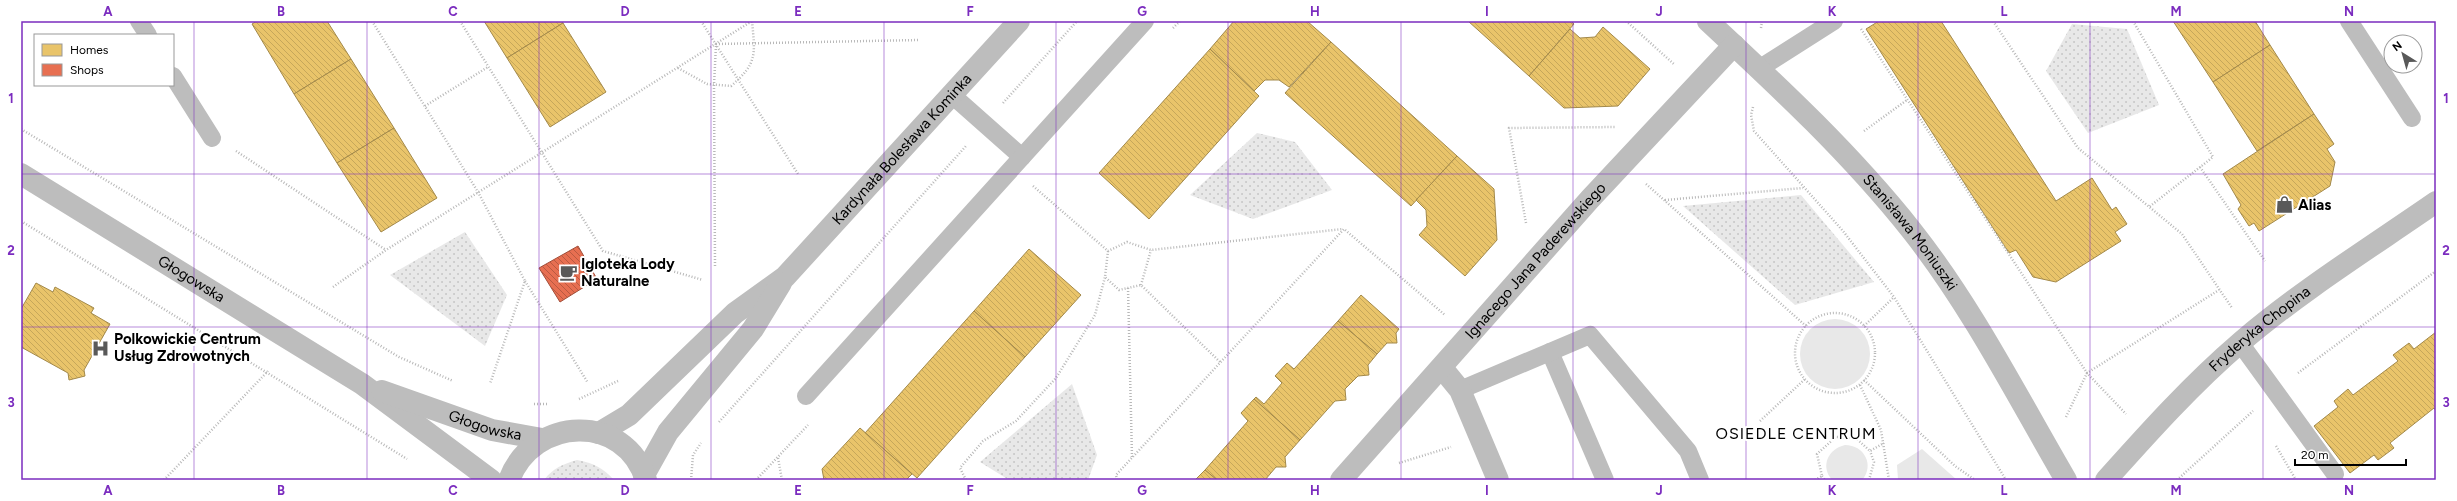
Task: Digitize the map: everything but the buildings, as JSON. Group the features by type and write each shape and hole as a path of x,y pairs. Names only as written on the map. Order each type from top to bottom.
{"street":[{"name":"Kardynała Bolesława Kominka","path":"645,478 668,432 753,329 785,277 1019,21"},
{"name":"Stanisława Moniuszki","path":"1708,21 1760,68 1841,147 1913,232 1965,306 2066,480"},
{"name":"Ignacego Jana Paderewskiego","path":"1341,480 1624,163 1734,45"},
{"name":"Głogowska","path":"21,174 362,384 491,480"},
{"name":"Fryderyka Chopina","path":"2106,480 2146,435 2245,339 2302,295 2436,202"},
{"name":"Kardynała Bolesława Kominka","path":"599,433 629,415 735,313 785,277"},
{"path":"1442,368 1460,390 1498,480"},
{"name":"Głogowska","path":"362,384 492,430 542,439"},
{"path":"509,480 517,462 528,449 542,439 567,430 599,433 614,439 629,451 645,478"}],"lane":[{"path":"139,21 147,34"},
{"path":"806,396 1146,21"},
{"path":"1760,68 1834,21"},
{"path":"2349,21 2412,118"},
{"path":"174,78 212,138"},
{"path":"952,96 984,124 1017,163"},
{"path":"1460,390 1590,335 1688,452 1700,480"},
{"path":"2245,339 2276,392 2336,474"},
{"path":"1550,352 1605,480"}],"path":[{"path":"372,21 478,192 525,281 588,383"},
{"path":"460,21 603,251 703,280"},
{"path":"701,21 798,174"},
{"path":"333,287 386,250 752,21 755,53 746,74 731,86 707,84 678,68"},
{"path":"715,426 1077,21"},
{"path":"1626,21 1697,85"},
{"path":"1993,21 2078,148 2182,234 2220,290 2245,339"},
{"path":"2133,21 2213,157 2149,207"},
{"path":"1860,28 2088,373 2146,435"},
{"path":"716,44 919,40"},
{"path":"715,266 714,85 716,44"},
{"path":"425,106 488,67"},
{"path":"1760,68 1752,115 1754,131 1843,231 1894,297 2006,480"},
{"path":"1841,147 1907,100"},
{"path":"1533,264 1509,128 1658,127"},
{"path":"21,129 399,357 456,382"},
{"path":"212,138 234,150 386,250"},
{"path":"1017,163 1108,251"},
{"path":"1624,163 1806,326"},
{"path":"2200,167 2265,261"},
{"path":"1664,200 1804,188"},
{"path":"21,221 268,371 336,416 411,461"},
{"path":"1108,251 1127,242 1151,250 1344,229 1470,336"},
{"path":"1117,480 1116,475 1132,457 1344,229"},
{"path":"1141,285 1151,250"},
{"path":"966,480 960,468 983,441 1016,421 1056,378 1095,315 1105,277 1108,251"},
{"path":"2177,480 2310,362 2436,271"},
{"path":"1105,277 1119,290 1141,285"},
{"path":"490,384 525,281"},
{"path":"1141,285 1220,362"},
{"path":"1128,288 1132,457"},
{"path":"2049,452 2088,373 2220,290"},
{"path":"1864,326 1894,297"},
{"path":"1834,313 1849,315 1864,326 1872,337 1875,352 1872,367 1864,380 1846,392 1831,393 1817,388 1805,379 1798,367 1795,352 1798,338 1806,326 1819,316 1834,313"},
{"path":"164,480 268,371"},
{"path":"1760,421 1805,379"},
{"path":"1864,380 1955,466 1975,480"},
{"path":"1860,384 1881,430 1889,480"},
{"path":"1825,480 1822,476 1817,454 1836,437 1856,438 1870,451 1874,462 1869,480"},
{"path":"691,480 694,455 705,438"},
{"path":"1870,451 1884,443"},
{"path":"778,457 782,480"},
{"path":"1814,480 1822,476"}],"shaded area":[{"path":"2072,24 2127,29 2159,105 2088,133 2046,71"},
{"path":"1257,133 1295,142 1332,190 1253,219 1190,195"},
{"path":"1801,195 1874,282 1795,305 1683,206"},
{"path":"465,232 507,295 485,346 390,275"},
{"path":"1835,319 1848,322 1860,329 1867,341 1870,354 1867,367 1860,379 1848,386 1835,389 1822,386 1810,379 1803,367 1800,354 1803,341 1810,329 1822,322"},
{"path":"1072,384 1097,455 1088,480 1009,480 980,462"},
{"path":"1845,445 1858,448 1866,457 1868,468 1862,480 1832,480 1828,475 1826,464 1830,454 1839,447"},
{"path":"1922,449 1957,480 1898,480 1897,465"},
{"path":"577,460 598,467 614,480 544,480 551,472 559,467"}],"place":[{"name":"Alias","path":"2285,205"},
{"name":"Igloteka Lody Naturalne","path":"568,273"},
{"name":"Polkowickie Centrum Usług Zdrowotnych","path":"101,348"}],"district":[{"name":"OSIEDLE CENTRUM","path":"1796,433"}]}
